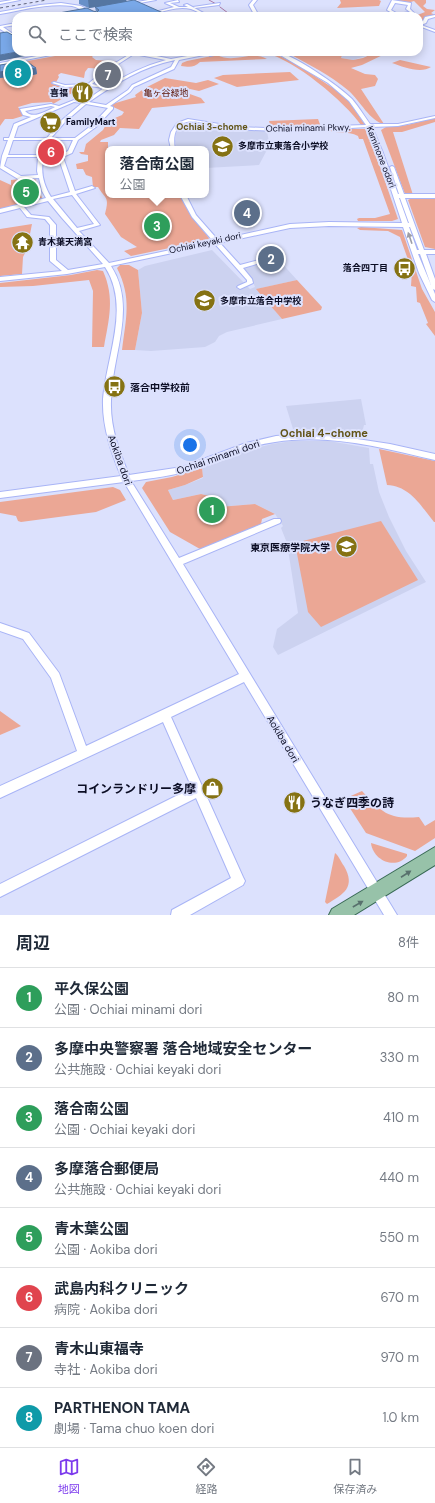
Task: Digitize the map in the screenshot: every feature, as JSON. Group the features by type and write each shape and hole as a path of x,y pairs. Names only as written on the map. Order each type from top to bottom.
{"main road":[{"path":"338,915 435,855"}],"street":[{"path":"0,3 18,0"},
{"path":"136,2 145,0"},
{"path":"123,4 154,0"},
{"path":"200,12 193,8 178,0 167,3 184,9 193,8 217,4 206,0"},
{"path":"255,0 252,5 255,12"},
{"path":"392,12 389,10 394,1 410,4 408,9 411,12"},
{"path":"5,12 4,10 40,2"},
{"path":"136,2 144,6"},
{"path":"0,13 57,4 75,6 87,11"},
{"path":"151,9 157,12 178,7"},
{"path":"193,8 202,12"},
{"path":"78,12 96,10"},
{"path":"423,23 425,22 426,18 435,16"},
{"path":"1,26 12,25"},
{"path":"1,26 12,31"},
{"path":"1,26 12,36"},
{"path":"423,26 435,31"},
{"path":"0,63 30,56"},
{"path":"89,84 108,69 129,56"},
{"path":"107,106 129,92 134,86 173,68 177,60 156,56"},
{"name":"Aokiba dori","path":"192,56 140,69 109,88 72,114 56,128 48,139 40,156 40,176 44,190 49,199 108,265 116,281 120,302 108,391 107,411 113,444 126,479 391,915"},
{"name":"Aokiba dori","path":"177,60 196,56"},
{"name":"Kaminone odori","path":"285,56 329,82 350,100 373,127 396,196 418,252 435,288"},
{"name":"Kaminone odori","path":"289,56 319,72 346,91 365,112 373,127 402,196 408,225"},
{"path":"54,83 65,86 89,84 109,88"},
{"path":"40,176 20,178 1,166 8,139 16,125 74,101 107,106 111,108 94,126 76,139 70,152 60,156 73,193 97,225 76,230"},
{"path":"35,117 25,114 22,110 51,105 58,107"},
{"path":"51,111 72,114"},
{"path":"373,127 398,125 435,117"},
{"name":"Ochiai minami Pkwy.","path":"172,146 171,140 173,132 183,121 188,120 248,129 373,127"},
{"path":"8,139 76,139"},
{"path":"4,156 40,156"},
{"path":"0,174 8,171"},
{"path":"0,211 92,188"},
{"path":"396,196 435,196"},
{"path":"185,198 194,216 250,280 250,283 240,287"},
{"path":"21,206 29,216 47,218 61,214"},
{"path":"47,218 53,225 53,261 67,272"},
{"name":"Ochiai keyaki dori","path":"0,279 67,272 108,265 278,228 305,224 408,225"},
{"path":"418,252 435,252"},
{"name":"Kaminone odori","path":"418,252 422,274 435,300"},
{"path":"239,267 267,260"},
{"name":"Ochiai minami dori","path":"0,496 161,474 184,469 237,448 270,440 292,437 320,436 345,439 435,457"},
{"path":"176,563 277,521"},
{"path":"0,627 26,636 55,676 83,753"},
{"path":"0,792 245,676"},
{"path":"165,715 239,881 177,915"},
{"path":"0,891 199,791"}],"shaded area":[{"path":"342,56 366,56 353,60 341,58"},
{"name":"多摩市立東落合小学校","path":"186,122 267,131 269,142 268,148 259,165 209,168 209,146 176,146 176,133"},
{"name":"多摩市立落合中学校","path":"212,250 250,289 255,287 252,279 244,267 278,259 297,280 257,289 282,319 227,332 219,336 215,342 205,347 151,351 135,350 142,313 138,270 145,266"},
{"path":"361,399 366,425 364,425 361,437 293,429 286,406"},
{"name":"東京医療学院大学","path":"292,441 329,441 369,448 370,464 373,464 379,492 389,517 406,551 426,582 278,655 273,647 277,629 298,613 287,543 281,528 283,526 275,514 255,504 219,507 213,497 201,494 173,500 168,490 203,478 202,468 240,452 272,444"}],"green space":[{"path":"340,0 381,1 379,6 337,8 341,3"},
{"path":"396,0 426,0 426,3 423,6 427,9 435,10 431,13 435,15 425,17 423,21 423,13 425,12 414,1 407,3"},
{"path":"55,56 93,56 92,57 96,60 119,62 106,69 88,68 85,72 84,78 61,73 58,75 59,77 55,84 63,86 86,85 53,104 52,102 32,103 18,107 23,114 26,115 13,119 5,119 0,126 0,66"},
{"path":"212,56 230,58 255,56 267,59 200,62 189,67 181,66 182,63"},
{"path":"274,56 280,56 298,65 339,92 348,100 365,125 361,125 343,105 304,72"},
{"path":"293,56 342,56 341,58 353,60 367,56 381,56 362,65 351,68 365,74 375,75 378,79 375,86 361,89 384,124 374,119 342,85"},
{"path":"400,60 431,67 417,70 392,63"},
{"path":"290,72 299,80 237,87 214,78 223,75"},
{"name":"亀ヶ谷緑地","path":"165,78 196,83 208,80 219,84 199,91 190,89 186,91 187,93 201,98 205,103 152,108 139,129 120,128 114,135 101,140 100,142 108,142 108,146 105,146 105,197 98,187 93,187 92,177 86,175 83,169 77,169 76,164 88,161 88,155 81,154 79,152 84,152 86,144 103,130 108,121 122,115 124,112 109,105 136,97 135,95"},
{"path":"435,118 435,122 402,132 393,132 413,195 405,194 381,130 386,127 407,125"},
{"path":"318,119 321,127 271,128 269,121"},
{"path":"327,129 367,129 398,219 392,221 358,221 357,219 359,218 375,218 390,214 363,139 359,139 358,136 354,134 333,132"},
{"path":"35,178 42,198 27,203 16,204 16,206 0,210 0,180 11,185 11,180"},
{"path":"106,198 182,198 191,216 209,238 208,240 131,256 124,251 137,247 121,237 105,214"},
{"path":"412,198 435,198 435,249 425,247 408,200"},
{"path":"32,224 27,249 23,257 22,274 0,276 0,229"},
{"path":"357,228 402,230 422,289 435,312 435,336 426,324 428,323 420,303 417,302 416,287 411,286 412,271 400,237 388,231 360,230"},
{"path":"120,265 129,265 138,270 142,313 135,350 122,350 127,308 125,289 117,268"},
{"path":"97,270 103,271 107,281 110,300 109,318 104,347 92,347 93,291 89,280 33,286 0,287 0,283 71,275"},
{"path":"297,280 322,307 321,310 282,319 256,289"},
{"path":"379,449 435,461 435,522 409,493 395,486 387,485"},
{"path":"202,468 203,477 185,485 168,490 173,500 201,494 213,497 219,507 255,504 275,514 262,519 261,524 200,549 170,532 142,488 146,482 172,477"},
{"path":"113,487 120,490 126,500 96,512 21,522 18,521 16,516 0,513 0,502"},
{"path":"381,521 418,580 321,627 308,612 295,543"},
{"path":"0,711 21,726 0,735"},
{"path":"362,791 380,809 393,816 409,818 419,817 425,826 435,820 435,838 415,851 366,833 344,799"},
{"path":"371,843 407,854 407,856 397,862 386,862 376,855"},
{"path":"335,853 344,866 349,879 348,885 343,893 327,904 325,902"}],"building":[{"path":"134,0 161,12 97,12 99,10 95,7"},
{"path":"87,8 97,12 64,12"},
{"path":"7,32 12,35 12,53 0,55 0,33"},
{"path":"26,61 36,68 9,73 5,71 0,72 0,65"}],"waterway":[{"path":"209,0 218,5"},
{"path":"220,7 227,12"}],"railway":[{"path":"0,8 47,0"}],"place":[{"name":"PARTHENON TAMA","path":"18,73"},
{"name":"青木山東福寺","path":"108,75"},
{"name":"喜福","path":"83,93"},
{"name":"FamilyMart","path":"50,122"},
{"name":"多摩市立東落合小学校","path":"222,146"},
{"name":"武島内科クリニック","path":"51,152"},
{"name":"青木葉公園","path":"26,192"},
{"name":"多摩落合郵便局","path":"247,213"},
{"name":"落合南公園","path":"157,226"},
{"name":"青木葉天満宮","path":"22,242"},
{"name":"多摩中央警察署 落合地域安全センター","path":"271,259"},
{"name":"落合四丁目","path":"404,268"},
{"name":"多摩市立落合中学校","path":"204,301"},
{"name":"落合中学校前","path":"115,387"},
{"name":"平久保公園","path":"212,510"},
{"name":"東京医療学院大学","path":"346,547"},
{"name":"コインランドリー多摩","path":"212,789"},
{"name":"うなぎ四季の詩","path":"295,803"}],"district":[{"name":"Ochiai 3-chome","path":"212,127"},
{"name":"Ochiai 4-chome","path":"324,433"}]}
